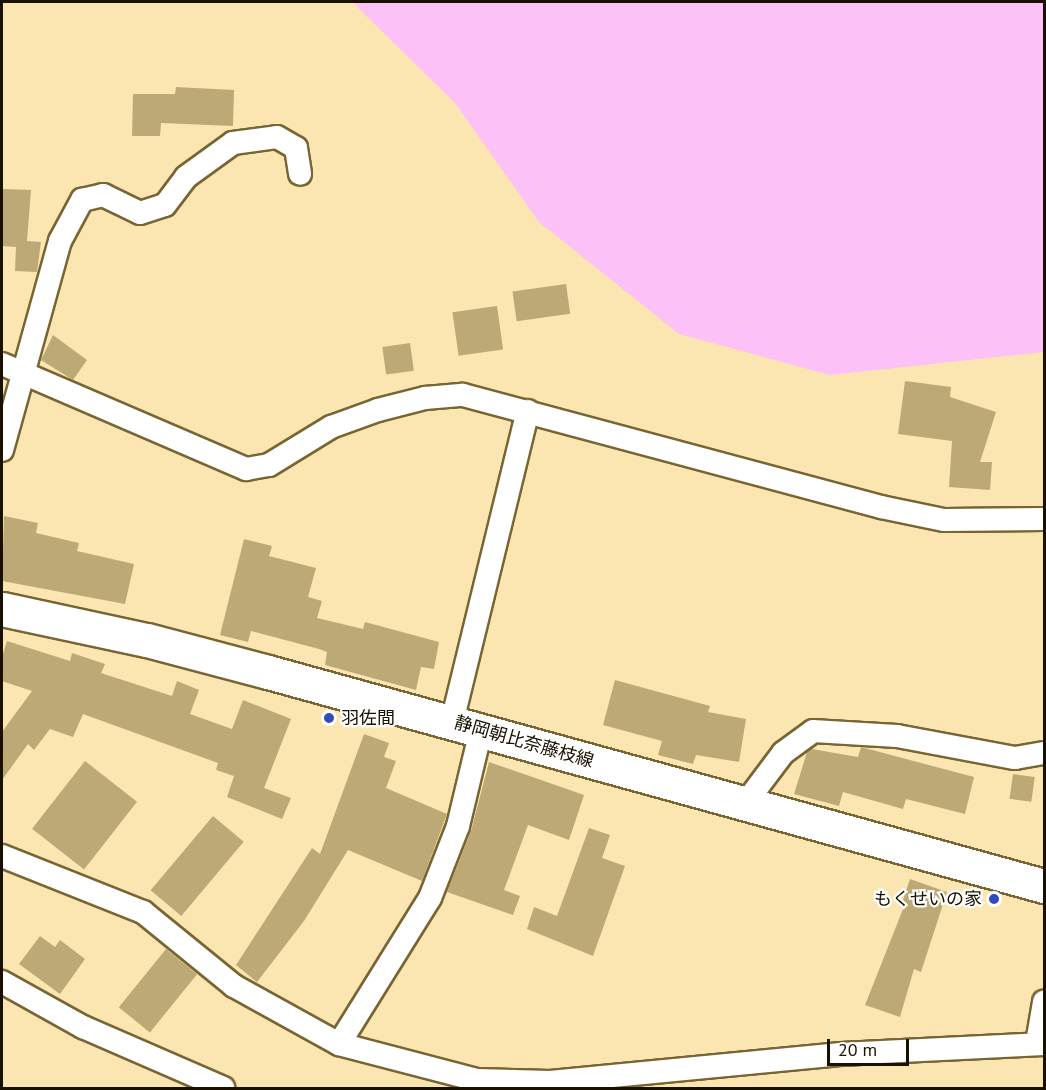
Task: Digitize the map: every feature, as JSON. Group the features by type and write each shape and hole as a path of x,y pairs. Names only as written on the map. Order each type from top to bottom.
{"main road":[{"name":"静岡朝比奈藤枝線","path":"2,609 147,640 1044,886"}],"street":[{"path":"2,450 11,369 60,241 81,200 103,195 140,213 165,205 186,177 233,143 277,137 296,148 300,174"},
{"path":"11,369 246,469 269,465 331,427 425,398 463,395 881,507 944,520 1044,519"},
{"path":"339,1044 430,898 458,826 467,726 528,411"},
{"path":"744,805 783,753 813,731 897,736 1015,758 1044,753"},
{"path":"2,856 143,912 234,986 339,1044 477,1080 550,1082 840,1054 1041,1043 1044,1002"},
{"path":"2,982 83,1027 223,1089"}],"shaded area":[{"path":"352,2 1044,2 1044,352 830,375 679,334 539,222 455,103"}],"building":[{"path":"176,87 234,90 233,126 161,123 160,136 132,136 133,94 175,94"},
{"path":"3,189 31,190 27,241 41,242 37,272 15,271 16,247 2,246"},
{"path":"566,284 570,314 517,321 513,292"},
{"path":"497,306 503,350 459,356 452,312"},
{"path":"53,335 87,360 73,380 41,360"},
{"path":"410,343 414,371 386,375 382,347"},
{"path":"905,381 951,387 950,397 996,412 980,462 992,462 990,490 949,487 952,441 898,434"},
{"path":"4,516 38,523 36,533 79,543 77,551 134,564 125,604 2,581"},
{"path":"244,539 272,546 269,556 316,568 308,597 322,601 317,618 363,629 365,622 439,642 434,669 421,667 416,690 325,665 327,652 319,649 251,631 248,642 220,635"},
{"path":"7,641 70,661 72,653 105,664 101,673 172,696 177,681 199,690 190,714 232,729 243,700 291,719 264,788 291,798 282,819 227,797 234,776 216,770 218,763 83,714 73,737 50,729 34,750 28,744 2,780 2,732 32,691 2,681 2,657"},
{"path":"615,680 710,706 708,712 746,719 739,762 696,755 693,764 658,755 662,741 603,725"},
{"path":"364,734 389,743 384,757 396,761 386,788 447,814 422,881 348,850 304,921 257,982 236,965 312,848 320,854"},
{"path":"861,747 974,777 965,814 906,799 903,809 843,792 839,806 794,794 807,752 812,749 858,757"},
{"path":"85,761 137,802 84,869 32,829"},
{"path":"489,762 584,795 569,840 528,825 504,890 520,896 513,915 447,892 471,831"},
{"path":"1013,774 1035,777 1031,802 1010,799"},
{"path":"213,816 244,842 181,916 151,890"},
{"path":"589,828 610,835 602,858 625,866 593,956 527,929 534,907 557,916"},
{"path":"910,879 947,892 921,972 914,969 900,1017 865,1005 905,904 902,903"},
{"path":"40,936 55,947 60,940 85,959 60,994 19,964"},
{"path":"166,949 197,974 150,1032 119,1007"}],"place":[{"name":"羽佐間","path":"329,718"},
{"name":"もくせいの家","path":"994,899"}]}
